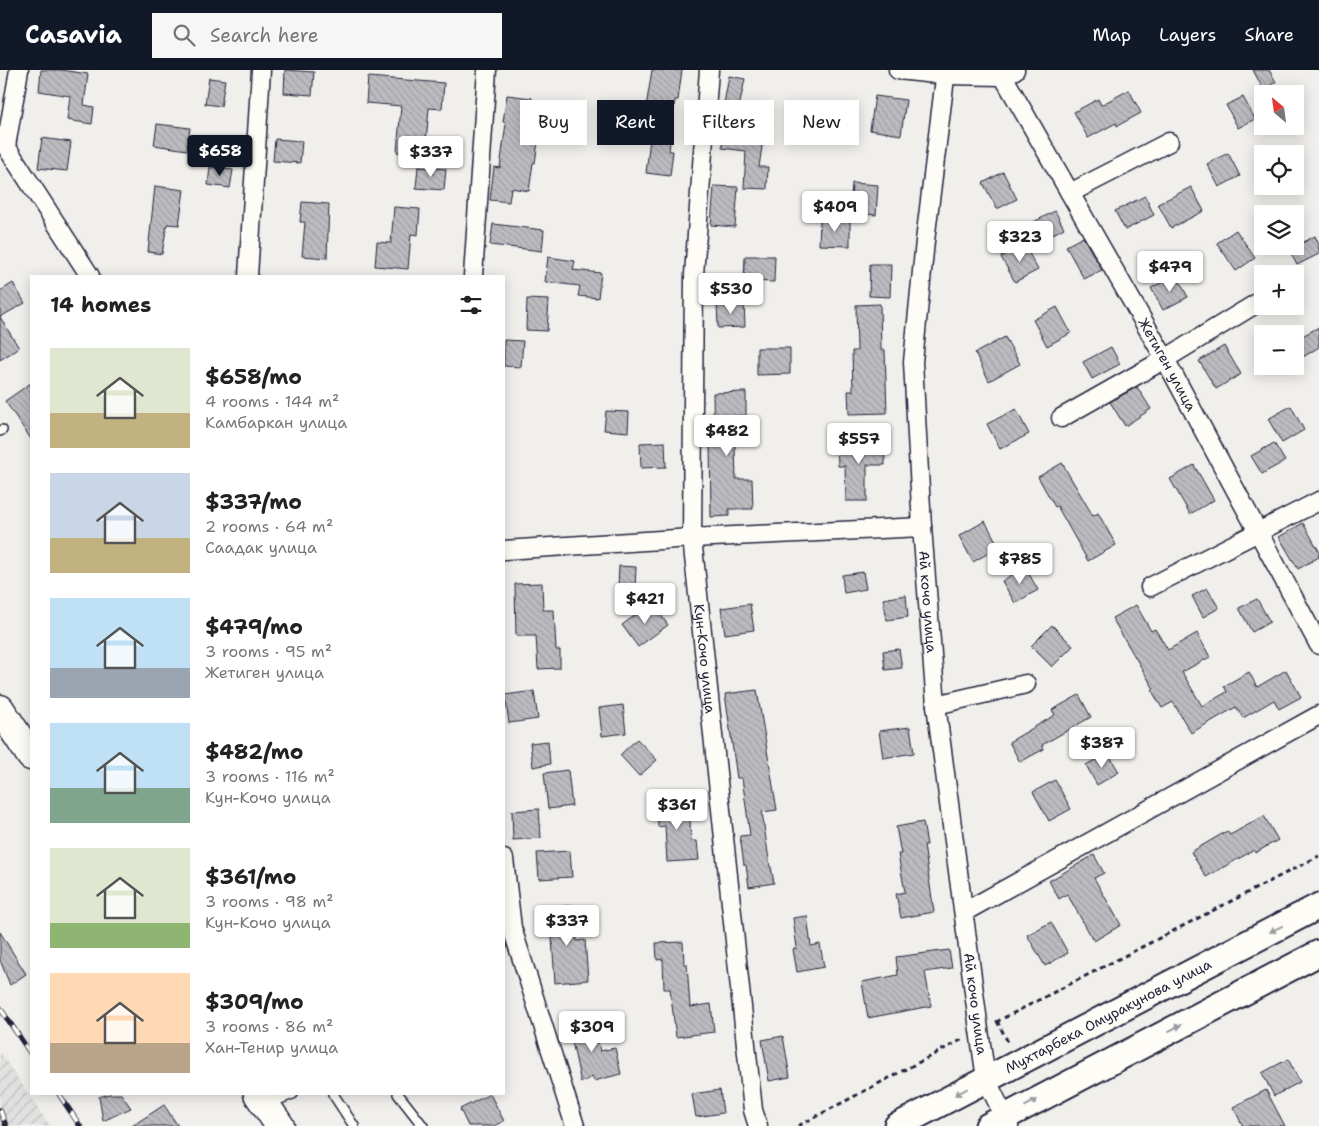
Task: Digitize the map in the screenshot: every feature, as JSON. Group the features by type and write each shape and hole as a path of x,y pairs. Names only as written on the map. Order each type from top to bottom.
{"main road":[{"path":"0,709 30,754"},
{"name":"Мухтарбека Омуракунова улица","path":"897,1126 1319,906"},
{"path":"1000,1123 1319,953"}],"street":[{"path":"19,70 3,142 89,275"},
{"path":"248,275 262,70"},
{"path":"473,275 487,70"},
{"name":"Кун-Кочо улица","path":"709,70 694,274 692,538 753,1110 758,1126"},
{"name":"Жетиген улица","path":"898,70 946,73 1009,73 1070,193 1165,359 1319,645"},
{"name":"Ай кочо улица","path":"946,73 925,242 913,362 922,527 936,705 986,1079 1000,1123"},
{"path":"1070,193 1169,142"},
{"path":"1061,418 1165,359 1254,305"},
{"path":"1150,586 1319,501"},
{"path":"505,550 692,538 922,527"},
{"path":"936,705 1026,684"},
{"path":"964,912 1319,715"},
{"path":"505,875 508,922 575,1126"}],"lane":[{"path":"268,1108 290,1095"},
{"path":"334,1095 354,1126"},
{"path":"399,1095 423,1126"}],"path":[{"path":"798,1126 979,1030 1319,856"},
{"path":"997,1021 1009,1045"}],"shaded area":[{"path":"0,1052 50,1126 0,1126"}],"building":[{"path":"41,70 61,70 88,74 84,105 94,107 92,124 67,120 70,96 39,91"},
{"path":"285,70 314,72 312,95 284,93"},
{"path":"652,70 682,70 678,100 675,100 674,108 674,100 647,100"},
{"path":"1253,70 1269,70 1276,82 1270,85 1261,85"},
{"path":"729,76 745,79 741,100 725,100"},
{"path":"368,77 444,83 442,109 429,108 425,154 397,152 401,106 366,103"},
{"path":"209,78 225,80 221,106 205,104"},
{"path":"1129,90 1141,113 1117,126 1116,123 1088,138 1074,112 1098,99 1101,105"},
{"path":"507,95 532,98 532,100 520,100 520,145 538,145 529,191 511,188 509,202 490,200 494,167 500,168 506,123 503,122"},
{"path":"875,96 906,100 901,135 870,130"},
{"path":"1243,97 1254,120 1238,128 1226,105"},
{"path":"157,124 190,128 187,150 154,145"},
{"path":"42,138 71,142 67,171 38,168"},
{"path":"275,139 302,141 300,163 273,161"},
{"path":"649,145 670,145 669,151 673,151 670,176 646,173"},
{"path":"722,145 762,145 759,167 768,167 767,189 744,188 746,151 722,148"},
{"path":"1228,153 1240,176 1219,187 1207,164"},
{"path":"210,167 233,170 230,188 208,185"},
{"path":"418,167 446,169 444,190 416,188"},
{"path":"1003,172 1017,199 997,209 983,183"},
{"path":"852,183 878,185 876,215 850,213"},
{"path":"155,186 184,190 179,225 167,224 162,254 148,252"},
{"path":"714,186 738,187 735,227 711,225"},
{"path":"1191,187 1204,211 1171,228 1158,204"},
{"path":"1145,196 1154,215 1125,230 1115,211"},
{"path":"302,202 329,204 327,258 302,256 305,222 300,222"},
{"path":"394,207 420,209 418,235 411,234 408,269 375,266 377,242 391,243"},
{"path":"1055,211 1064,228 1033,245 1024,227"},
{"path":"820,220 850,220 850,246 819,245"},
{"path":"493,224 544,230 542,251 490,245"},
{"path":"1236,230 1255,258 1236,271 1217,243"},
{"path":"1315,236 1319,245 1319,254 1297,265 1292,255 1304,255 1304,242"},
{"path":"1083,237 1102,270 1084,279 1066,246"},
{"path":"1024,244 1038,270 1015,282 1001,257"},
{"path":"745,256 775,256 774,282 744,281"},
{"path":"548,257 575,261 573,270 601,273 598,298 578,296 580,286 545,282"},
{"path":"870,264 891,264 890,297 869,296"},
{"path":"1176,275 1188,297 1163,310 1151,288"},
{"path":"13,283 25,303 0,317 0,291"},
{"path":"527,299 549,300 547,331 526,330"},
{"path":"717,302 744,302 745,327 718,328"},
{"path":"880,304 881,350 885,350 887,413 849,414 848,391 853,391 852,351 857,351 856,305"},
{"path":"1057,307 1071,333 1047,346 1033,320"},
{"path":"0,317 19,348 0,360"},
{"path":"1319,327 1319,347 1304,356 1304,335"},
{"path":"1005,337 1020,364 989,381 975,353"},
{"path":"505,340 523,341 521,367 505,366"},
{"path":"1224,346 1241,374 1216,389 1199,361"},
{"path":"1111,347 1120,364 1092,379 1083,362"},
{"path":"757,348 790,348 790,374 757,375"},
{"path":"30,384 30,438 5,401"},
{"path":"1137,387 1151,409 1125,426 1110,402"},
{"path":"746,392 746,416 734,416 736,479 752,479 753,509 729,509 729,516 711,517 710,442 714,442 713,393"},
{"path":"1291,406 1304,430 1282,443 1268,419"},
{"path":"1016,409 1029,434 1000,449 987,424"},
{"path":"606,411 629,412 628,432 604,430"},
{"path":"884,441 885,465 867,465 867,501 846,501 845,466 838,466 837,442"},
{"path":"665,442 666,467 641,468 640,443"},
{"path":"1274,443 1285,461 1262,474 1251,456"},
{"path":"1062,463 1093,516 1098,513 1116,545 1088,561 1038,477"},
{"path":"1194,465 1214,500 1190,514 1170,479"},
{"path":"985,521 999,547 973,562 959,536"},
{"path":"1303,523 1319,551 1319,557 1298,569 1279,537"},
{"path":"619,566 636,567 635,588 618,588"},
{"path":"1025,567 1038,590 1015,603 1002,581"},
{"path":"863,572 866,589 844,593 842,575"},
{"path":"542,583 543,610 554,610 556,650 560,650 560,668 538,669 536,636 516,636 515,584"},
{"path":"1207,588 1219,608 1203,617 1192,596"},
{"path":"906,595 908,617 887,620 883,599"},
{"path":"1257,599 1270,622 1252,632 1239,608"},
{"path":"652,603 668,625 638,647 622,625"},
{"path":"750,604 754,630 725,634 721,608"},
{"path":"1136,605 1151,631 1155,629 1168,650 1197,633 1210,657 1182,672 1202,706 1227,692 1224,686 1249,672 1257,687 1286,670 1301,697 1279,709 1274,700 1243,718 1236,707 1191,733 1173,702 1162,708 1152,691 1154,689 1112,618"},
{"path":"1052,625 1073,646 1052,667 1031,646"},
{"path":"899,649 902,668 885,670 883,651"},
{"path":"757,690 777,810 762,812 774,883 749,887 740,836 750,835 742,778 737,778 725,694"},
{"path":"534,691 538,719 509,723 505,695"},
{"path":"1079,695 1091,717 1042,745 1044,749 1020,762 1009,742 1055,715 1052,710"},
{"path":"623,705 626,733 602,736 599,708"},
{"path":"910,727 914,753 883,758 879,731"},
{"path":"637,739 657,760 639,776 620,755"},
{"path":"548,741 550,764 533,767 530,743"},
{"path":"1108,753 1119,772 1097,785 1086,765"},
{"path":"568,770 572,806 548,809 544,773"},
{"path":"1055,780 1071,809 1049,821 1033,792"},
{"path":"689,801 691,841 697,841 699,860 667,862 665,826 658,827 657,802"},
{"path":"539,809 541,838 513,840 512,811"},
{"path":"1264,816 1278,840 1255,853 1254,850 1206,877 1191,852 1227,831 1230,835"},
{"path":"923,822 927,845 924,845 934,912 901,918 896,894 905,892 898,854 901,854 896,827"},
{"path":"570,851 572,877 539,879 537,853"},
{"path":"1094,855 1104,873 1094,878 1121,925 1094,941 1067,894 1059,899 1049,881"},
{"path":"573,905 577,941 585,940 588,980 555,983 550,908"},
{"path":"807,916 811,946 820,944 824,967 797,972 793,949 797,948 793,918"},
{"path":"1051,922 1068,953 1045,966 1027,935"},
{"path":"0,932 26,974 10,985 0,960"},
{"path":"683,942 684,964 687,964 690,1007 711,1004 714,1032 676,1037 670,989 664,989 663,959 657,960 656,943"},
{"path":"949,950 952,968 925,972 931,1006 868,1018 862,982 898,975 896,957"},
{"path":"593,1018 600,1051 615,1048 621,1074 594,1081 592,1077 581,1083 568,1023"},
{"path":"783,1036 790,1077 769,1081 762,1040"},
{"path":"1288,1059 1300,1082 1274,1096 1262,1073"},
{"path":"720,1090 723,1113 696,1117 692,1094"},
{"path":"1266,1090 1285,1126 1243,1126 1233,1107"},
{"path":"122,1095 131,1108 103,1121 99,1097"},
{"path":"491,1095 504,1121 494,1126 468,1126 460,1109"},
{"path":"164,1105 178,1126 132,1126"}],"railway":[{"path":"0,1008 30,1053"},
{"path":"60,1095 80,1126"},
{"path":"0,1110 6,1126"}]}
